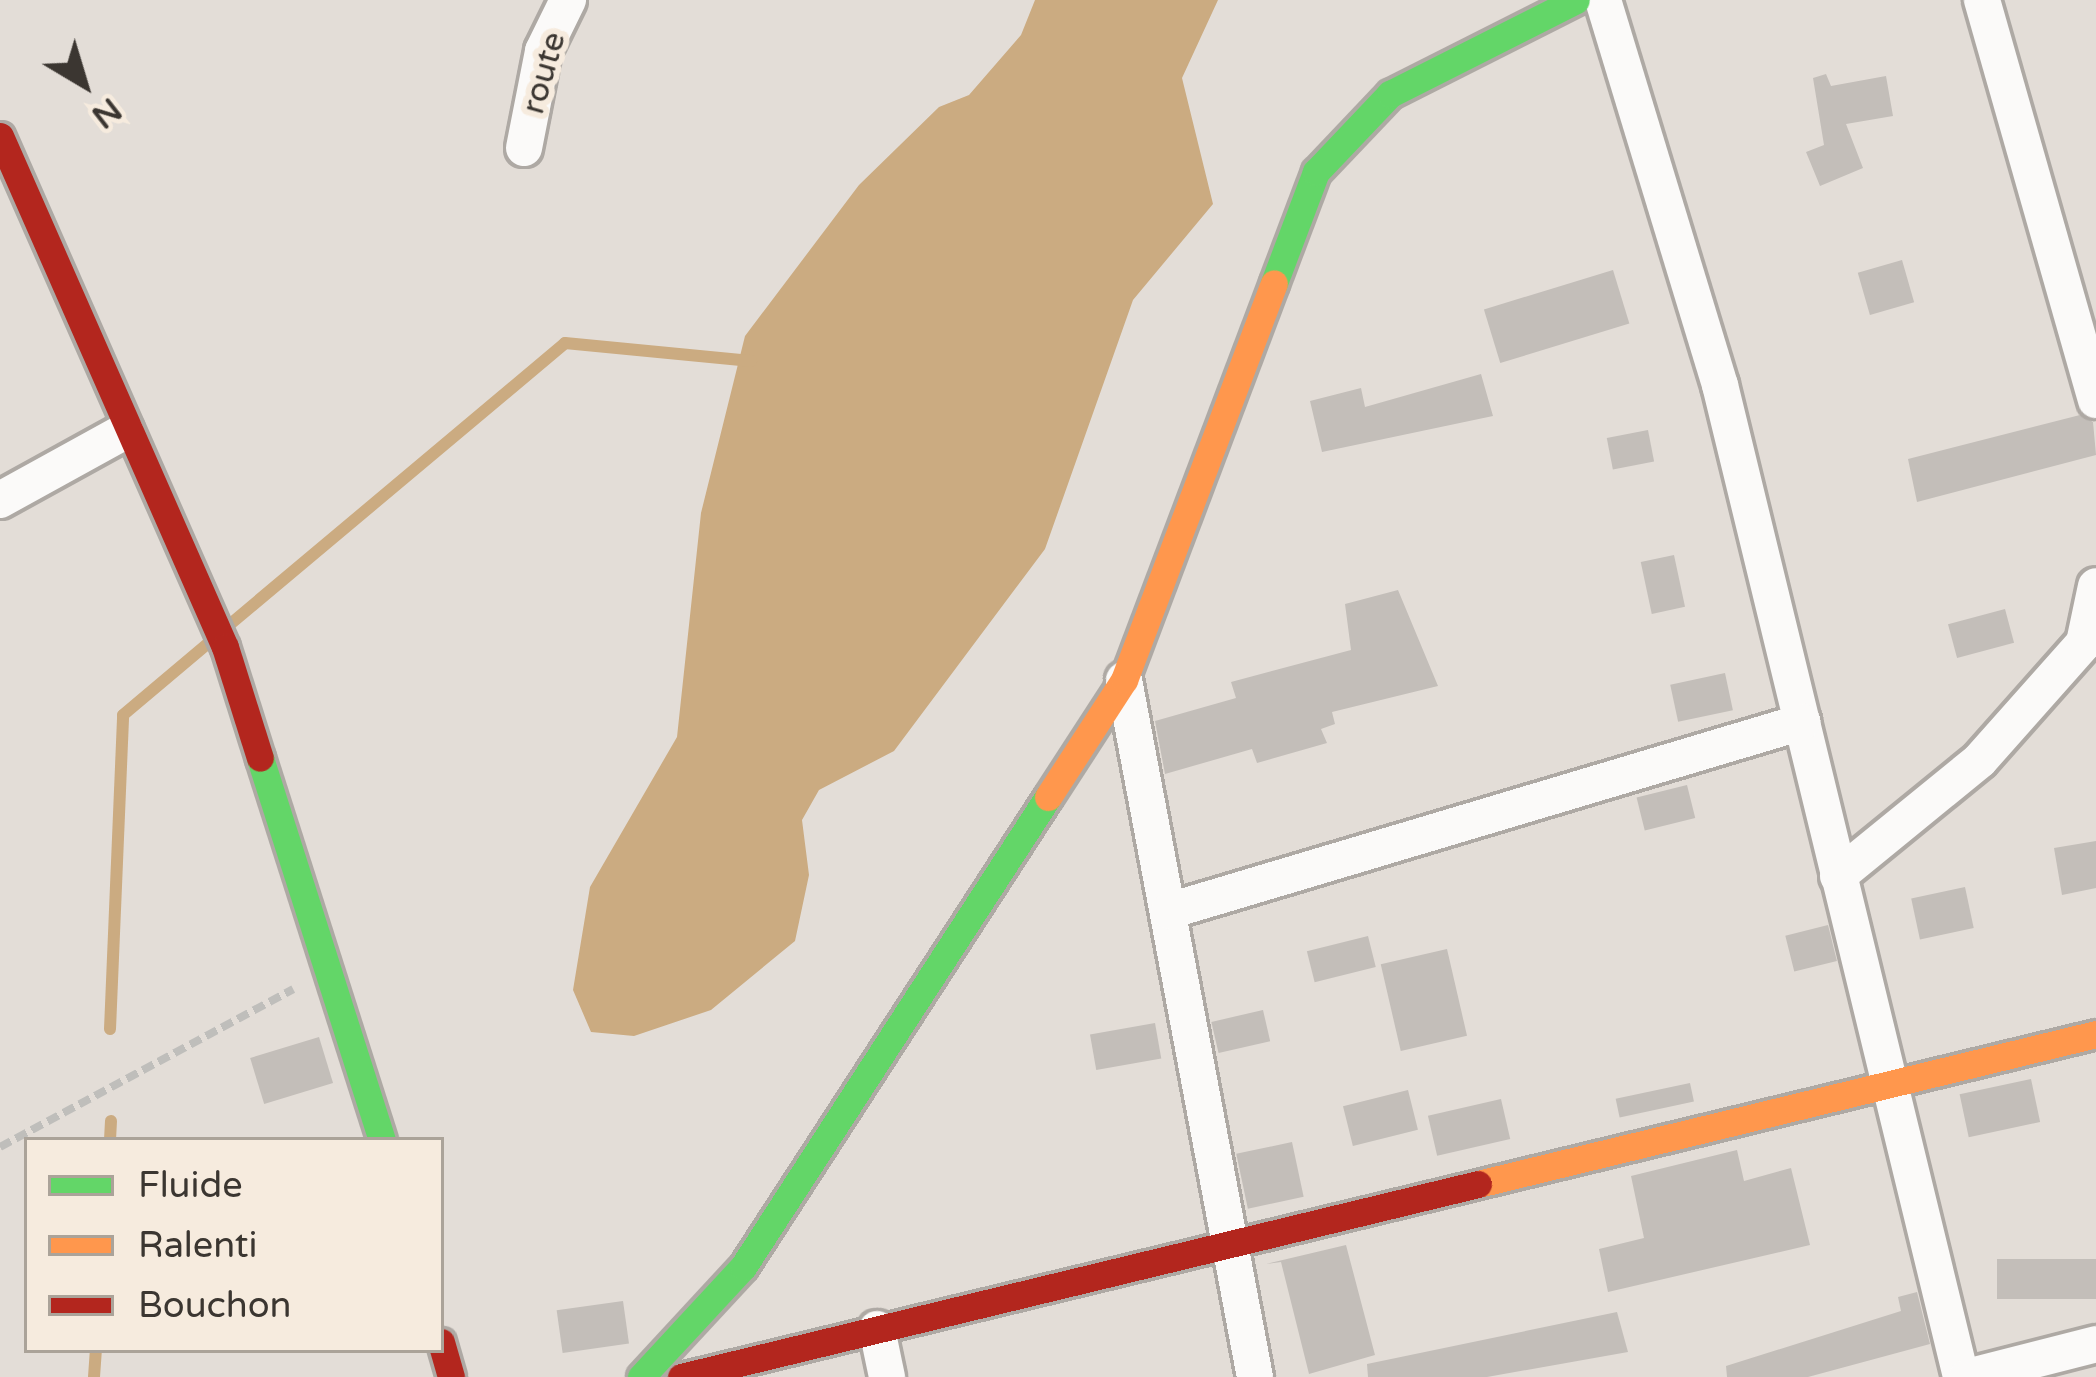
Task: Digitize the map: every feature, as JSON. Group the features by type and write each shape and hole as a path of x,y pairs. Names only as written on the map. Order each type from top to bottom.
{"street":[{"name":"route","path":"524,148 543,51 568,0"},
{"path":"640,1377 743,1267 1124,680 1316,172 1390,94 1576,0"},
{"path":"1603,0 1720,385 1964,1377 2096,1344"},
{"path":"1982,0 2096,400"},
{"path":"0,136 125,431 225,647 381,1137"},
{"path":"0,500 125,431"},
{"path":"1838,876 1980,760 2084,644 2096,586"},
{"path":"1124,680 1255,1377"},
{"path":"1168,911 1802,722"},
{"path":"681,1377 1228,1250 2096,1034"},
{"path":"877,1329 887,1377"}],"path":[{"path":"0,1147 331,969"}],"shaded area":[{"path":"1035,0 1218,0 1182,78 1213,204 1133,300 1045,549 894,751 819,790 802,820 809,875 795,941 711,1010 634,1036 591,1032 573,990 590,887 677,737 701,513 745,336 859,185 939,107 969,95 1021,35"}],"building":[{"path":"1826,74 1831,86 1886,76 1893,116 1846,124 1863,168 1820,186 1806,152 1824,145 1813,78"},
{"path":"1902,260 1914,302 1870,315 1858,273"},
{"path":"1613,270 1629,324 1500,363 1484,309"},
{"path":"1481,374 1493,416 1322,452 1310,401 1361,388 1365,407"},
{"path":"2080,415 2093,422 2096,455 1917,502 1908,459"},
{"path":"1648,430 1654,461 1613,469 1607,438"},
{"path":"1674,555 1685,607 1652,614 1641,562"},
{"path":"1398,590 1438,686 1332,712 1335,724 1321,729 1327,743 1257,763 1252,749 1165,774 1155,721 1236,698 1231,682 1351,650 1345,604"},
{"path":"2005,609 2014,643 1957,658 1948,624"},
{"path":"1725,673 1733,710 1678,722 1670,685"},
{"path":"1687,785 1695,818 1645,831 1637,798"},
{"path":"2096,841 2096,888 2062,895 2054,848"},
{"path":"1965,887 1974,928 1920,940 1911,898"},
{"path":"1828,925 1837,961 1794,972 1785,936"},
{"path":"1368,936 1376,967 1315,982 1307,951"},
{"path":"1447,949 1467,1036 1401,1051 1381,964"},
{"path":"1263,1010 1270,1041 1219,1053 1211,1022"},
{"path":"1155,1023 1161,1058 1096,1070 1090,1034"},
{"path":"319,1037 333,1083 264,1104 250,1058"},
{"path":"2031,1079 2040,1122 1969,1137 1960,1094"},
{"path":"1690,1083 1694,1102 1620,1117 1616,1099"},
{"path":"1408,1090 1418,1130 1353,1146 1343,1106"},
{"path":"1501,1099 1510,1139 1437,1156 1428,1116"},
{"path":"1292,1142 1304,1197 1248,1209 1236,1154"},
{"path":"1737,1150 1744,1181 1791,1168 1810,1245 1608,1292 1599,1249 1644,1238 1631,1176"},
{"path":"1346,1245 1375,1355 1309,1374 1281,1262 1266,1264"},
{"path":"1997,1259 2096,1259 2096,1299 1997,1299"},
{"path":"1917,1292 1930,1344 1808,1377 1727,1377 1726,1366 1901,1311 1898,1297"},
{"path":"623,1301 629,1344 563,1353 557,1310"},
{"path":"1617,1312 1628,1352 1487,1377 1368,1377 1367,1364"}],"waterway":[{"path":"228,626 565,343 751,361"},
{"path":"110,1029 123,715 212,640"},
{"path":"110,1137 111,1121"},
{"path":"94,1377 96,1353"}],"traffic: fast":[{"path":"1274,283 1316,172 1390,94 1576,0"},
{"path":"260,758 381,1137"},
{"path":"641,1377 743,1267 1048,797"}],"traffic: slow":[{"path":"1048,797 1124,680 1274,283"},
{"path":"1478,1184 2096,1034"}],"traffic: jam":[{"path":"0,136 225,647 260,758"},
{"path":"681,1377 1478,1184"},
{"path":"444,1352 451,1377"}]}
